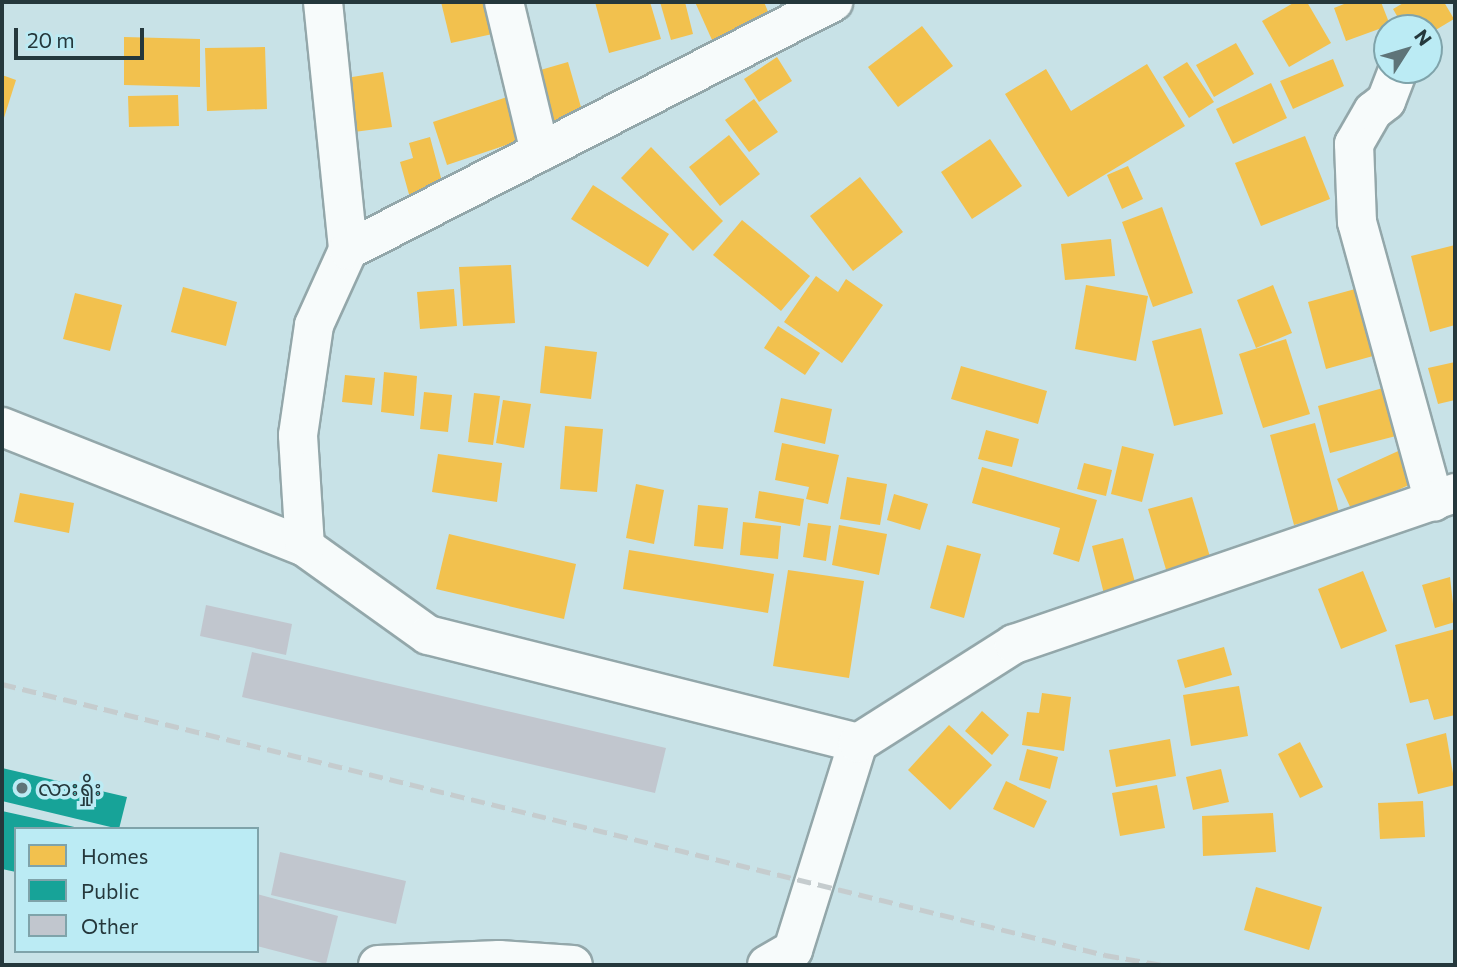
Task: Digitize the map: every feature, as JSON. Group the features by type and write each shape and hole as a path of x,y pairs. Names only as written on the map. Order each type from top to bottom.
{"street":[{"path":"305,547 298,435 314,325 348,250 323,2"},
{"path":"504,2 540,152"},
{"path":"348,250 833,2"},
{"path":"768,965 793,950 858,743 1014,644 1445,498 1357,222 1354,144 1373,111 1386,101 1393,84"},
{"path":"2,427 305,547 428,635 858,743"},
{"path":"378,965 499,960 573,965"}],"building: Homes":[{"path":"441,2 495,2 502,32 451,43"},
{"path":"595,2 650,2 661,39 609,53"},
{"path":"660,2 685,2 693,34 671,40"},
{"path":"695,2 764,2 769,14 712,40"},
{"path":"1295,2 1307,2 1331,43 1289,67 1262,21"},
{"path":"1349,2 1381,2 1386,14 1373,14 1373,31 1346,41 1334,8"},
{"path":"1405,2 1444,2 1454,19 1443,26 1443,14 1396,14 1393,9"},
{"path":"922,26 953,66 898,107 868,67"},
{"path":"124,37 200,39 200,87 124,85"},
{"path":"1236,43 1254,74 1214,97 1196,65"},
{"path":"265,47 267,109 207,111 205,48"},
{"path":"777,57 792,81 759,102 744,79"},
{"path":"1333,59 1344,86 1293,109 1280,81"},
{"path":"568,62 585,121 553,130 537,71"},
{"path":"1187,62 1214,102 1189,118 1163,77"},
{"path":"1147,64 1185,126 1068,197 1005,94 1046,69 1071,111"},
{"path":"383,72 392,127 354,132 346,78"},
{"path":"2,75 16,80 2,124"},
{"path":"1271,83 1287,118 1233,144 1216,109"},
{"path":"178,95 179,126 129,127 128,96"},
{"path":"507,97 521,140 447,165 433,122"},
{"path":"754,99 778,132 749,152 725,120"},
{"path":"729,135 760,174 720,206 689,167"},
{"path":"1305,136 1330,199 1261,226 1235,163"},
{"path":"430,137 444,189 410,198 400,162 413,158 409,143"},
{"path":"990,139 1022,186 972,219 941,172"},
{"path":"651,147 723,221 693,251 621,178"},
{"path":"1128,166 1143,199 1122,209 1107,175"},
{"path":"860,177 903,232 853,271 810,216"},
{"path":"593,185 669,234 648,267 571,219"},
{"path":"1162,207 1193,293 1153,307 1122,222"},
{"path":"742,220 810,276 781,311 713,255"},
{"path":"1111,239 1115,276 1065,280 1061,244"},
{"path":"1455,245 1455,325 1430,332 1411,256"},
{"path":"511,265 515,323 463,326 459,267"},
{"path":"816,276 838,292 846,279 883,305 842,363 784,322"},
{"path":"1086,285 1148,296 1136,361 1075,349"},
{"path":"1273,285 1292,333 1256,348 1237,300"},
{"path":"1366,286 1384,353 1326,369 1308,302"},
{"path":"183,287 237,302 226,346 171,332"},
{"path":"454,289 457,326 420,329 417,292"},
{"path":"75,293 122,305 110,351 63,339"},
{"path":"778,326 820,353 805,375 764,348"},
{"path":"1201,328 1223,414 1174,426 1152,341"},
{"path":"1286,339 1310,414 1263,428 1239,354"},
{"path":"545,346 597,352 591,399 540,393"},
{"path":"1455,362 1455,400 1438,404 1428,368"},
{"path":"961,366 1047,391 1038,424 951,399"},
{"path":"384,372 417,376 414,416 381,412"},
{"path":"345,375 375,378 372,405 342,402"},
{"path":"1383,388 1396,436 1330,453 1318,406"},
{"path":"424,392 452,395 448,432 420,429"},
{"path":"474,393 500,396 493,445 468,442"},
{"path":"781,398 832,409 825,444 774,432"},
{"path":"503,400 531,404 524,448 496,443"},
{"path":"1315,423 1339,513 1294,525 1270,435"},
{"path":"565,426 603,429 597,492 560,489"},
{"path":"986,430 1019,439 1012,467 978,459"},
{"path":"782,443 839,455 828,504 806,499 809,487 775,480"},
{"path":"1122,446 1154,454 1142,502 1111,494"},
{"path":"1407,447 1422,479 1352,511 1337,479"},
{"path":"438,454 502,463 497,502 432,492"},
{"path":"1084,463 1112,470 1106,496 1077,489"},
{"path":"982,467 1097,500 1079,562 1053,554 1060,528 972,503"},
{"path":"847,477 887,484 880,525 840,519"},
{"path":"636,484 664,490 654,544 626,538"},
{"path":"759,491 804,499 800,526 755,518"},
{"path":"20,493 74,503 69,533 14,522"},
{"path":"894,494 928,504 920,530 887,520"},
{"path":"1192,497 1211,560 1167,573 1148,509"},
{"path":"698,505 728,508 723,549 694,546"},
{"path":"743,522 781,526 778,559 740,555"},
{"path":"808,523 831,526 826,561 803,557"},
{"path":"839,525 887,534 879,575 832,565"},
{"path":"449,534 576,564 564,619 436,589"},
{"path":"1123,538 1136,586 1104,594 1092,546"},
{"path":"947,545 981,554 964,618 930,608"},
{"path":"629,550 774,574 768,613 623,589"},
{"path":"788,570 864,581 849,678 773,666"},
{"path":"1363,571 1387,631 1341,649 1318,589"},
{"path":"1450,577 1455,622 1435,628 1422,585"},
{"path":"1455,629 1455,715 1434,720 1428,699 1410,703 1395,645"},
{"path":"1224,647 1232,675 1185,688 1177,660"},
{"path":"1239,686 1248,736 1191,746 1183,695"},
{"path":"1042,693 1071,697 1064,751 1022,745 1027,712 1039,713"},
{"path":"982,711 1009,735 992,755 965,731"},
{"path":"949,725 992,765 950,810 908,770"},
{"path":"1446,733 1455,785 1418,794 1406,744"},
{"path":"1170,739 1176,776 1116,787 1109,750"},
{"path":"1300,742 1323,787 1300,798 1278,754"},
{"path":"1027,749 1058,757 1050,789 1019,780"},
{"path":"1221,769 1229,802 1193,810 1186,777"},
{"path":"1006,781 1047,801 1034,828 993,809"},
{"path":"1157,785 1165,828 1120,836 1112,793"},
{"path":"1423,801 1425,837 1380,839 1378,803"},
{"path":"1273,813 1276,852 1203,856 1202,816"},
{"path":"1256,887 1322,907 1309,950 1244,930"}],"building: Public":[{"path":"2,768 127,797 120,827 2,801"},
{"path":"2,811 74,827 14,827 14,872 2,869"}],"building: Other":[{"path":"206,605 292,624 286,655 200,636"},
{"path":"252,652 666,748 655,793 242,697"},
{"path":"280,852 406,881 396,924 271,895"},
{"path":"259,895 338,916 326,964 259,947"}],"railway":[{"path":"2,684 1105,955 1162,965"}],"place":[{"name":"လားရှိုး","path":"22,788"}]}
